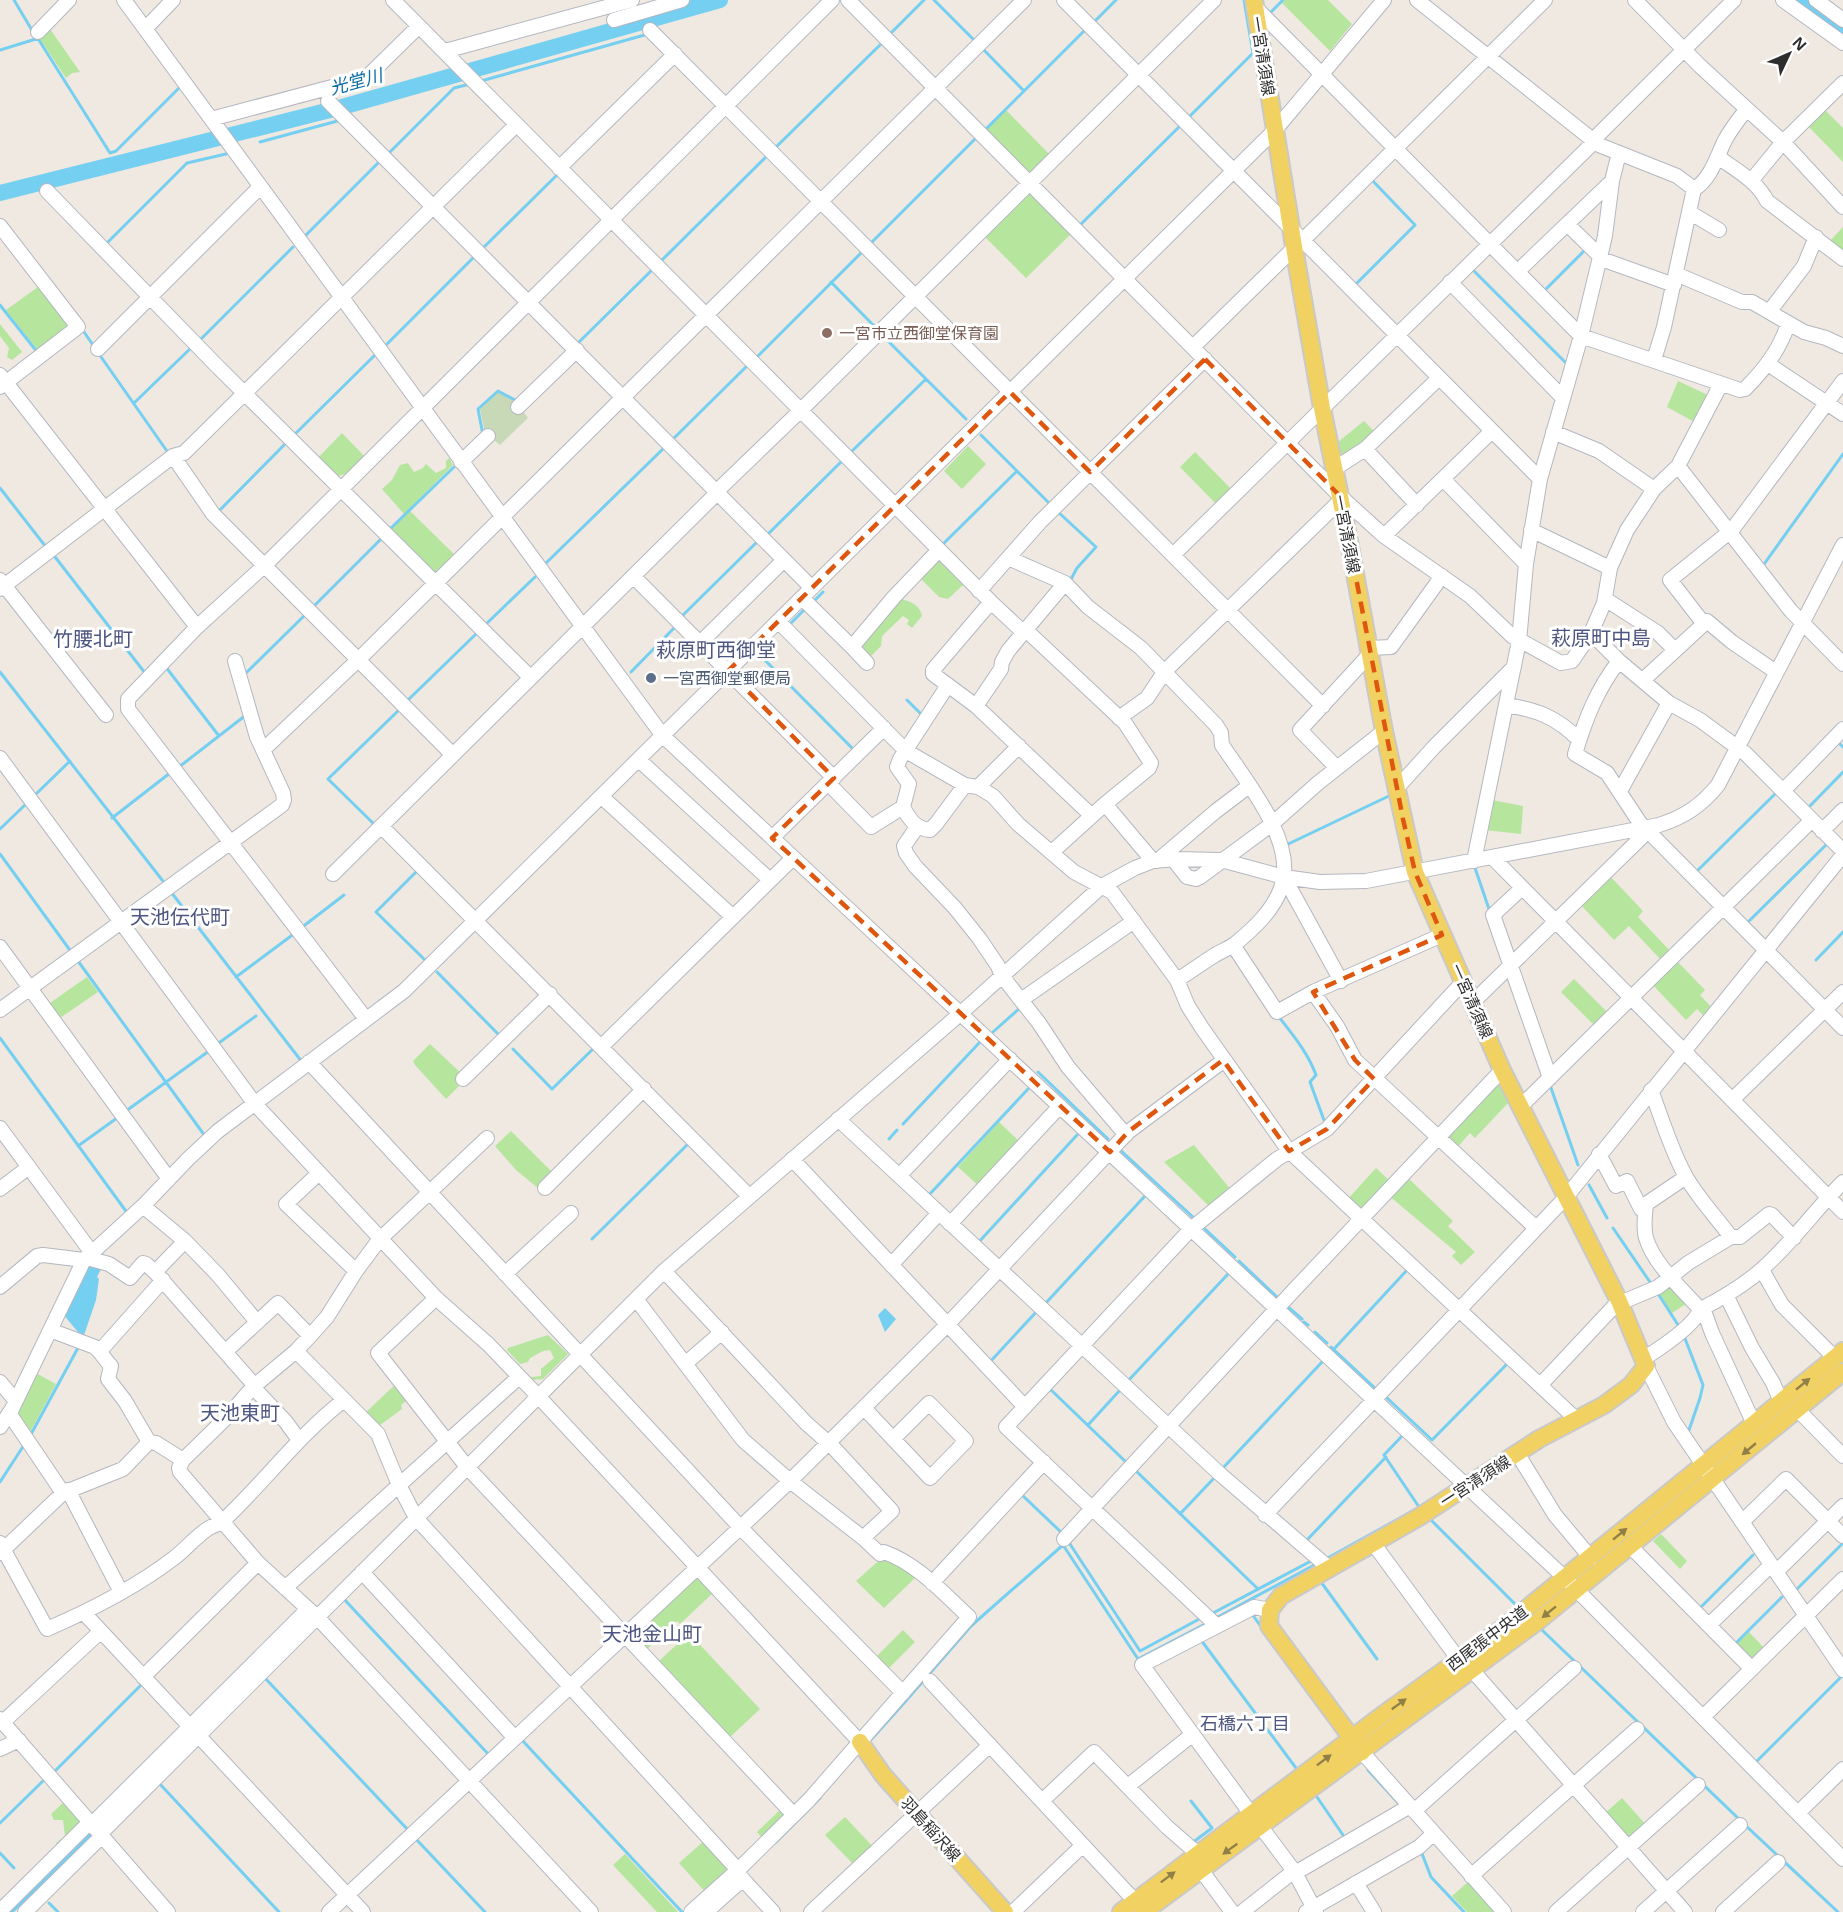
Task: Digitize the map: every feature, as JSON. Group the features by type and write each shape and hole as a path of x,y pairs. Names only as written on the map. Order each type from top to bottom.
{"main road":[{"name":"一宮清須線","path":"1252,2 1296,239 1322,408 1384,731 1415,872 1503,1070 1619,1302 1645,1362 1631,1385 1604,1405 1517,1453 1467,1487 1373,1544 1324,1564 1281,1596 1270,1610"},
{"name":"西尾張中央道","path":"1121,1912 1140,1907 1256,1821 1465,1665 1504,1627 1630,1546 1708,1472 1754,1424 1840,1360"},
{"name":"西尾張中央道","path":"1571,1584 1591,1558 1797,1409 1840,1360"},
{"path":"1270,1610 1269,1626 1357,1745"},
{"name":"羽島稲沢線","path":"860,1742 883,1775 1005,1912"}],"street":[{"path":"38,32 69,0"},
{"path":"124,0 663,736 1571,1584 1843,1859"},
{"path":"145,29 173,0"},
{"path":"393,0 979,591 1023,632 1028,632 1061,661 1125,723 1151,764 1149,768 1052,852"},
{"path":"445,51 632,0"},
{"path":"614,20 682,0"},
{"path":"366,1019 128,709 126,704 128,699 197,627 265,565 832,0"},
{"path":"848,0 1341,498 1384,536 1470,596 1519,641 1561,663 1572,661 1591,633 1605,599 1610,568 1627,530 1654,489 1678,466 1721,384"},
{"path":"263,750 358,660 1024,0"},
{"path":"1064,0 1234,170 1296,239 1397,335 1540,479"},
{"path":"333,874 582,625 716,495 717,490 800,411 1214,0"},
{"path":"0,1427 88,1257 219,1131 404,991 1275,130 1384,0"},
{"path":"1417,0 1593,141 1677,176 1694,189"},
{"path":"1193,347 1296,239 1395,148 1545,0"},
{"path":"1635,0 1746,110 1783,142 1843,207"},
{"path":"1173,555 1734,0"},
{"path":"1783,0 1843,43"},
{"path":"1816,0 1843,20"},
{"path":"1252,2 1581,336 1740,390 1745,389 1768,364 1788,323"},
{"path":"215,124 366,78 419,26"},
{"path":"650,30 1323,706"},
{"path":"559,168 675,54"},
{"path":"1751,181 1783,142 1843,83"},
{"path":"328,101 717,490 784,560 807,593 867,663"},
{"path":"1694,189 1700,186 1735,123 1746,110"},
{"path":"106,715 2,585 173,456 184,453 516,125"},
{"path":"1474,861 1519,641 1526,564 1540,479 1581,336 1605,236 1612,181 1619,153"},
{"path":"1718,157 1751,181 1767,201 1843,259"},
{"path":"1518,271 1612,181"},
{"path":"98,349 260,187"},
{"path":"1654,360 1675,280 1694,189"},
{"path":"47,191 245,394 530,678"},
{"path":"1689,212 1719,230"},
{"path":"1567,224 1604,260 1742,302 1752,302 1804,332 1843,346"},
{"path":"0,226 78,327 2,381 197,627"},
{"path":"1769,312 1804,266 1816,237"},
{"path":"1450,282 1563,398"},
{"path":"518,407 577,350"},
{"path":"979,591 1040,522 1204,359"},
{"path":"1768,364 1843,414"},
{"path":"1334,469 1365,449 1439,378"},
{"path":"1704,624 1670,580 1729,532 1843,381"},
{"path":"1384,536 1492,430"},
{"path":"1553,432 1599,451 1654,489"},
{"path":"461,462 488,436"},
{"path":"1365,449 1417,505"},
{"path":"173,456 213,514 453,754"},
{"path":"1678,466 1801,623 1843,664"},
{"path":"1443,479 1526,564"},
{"path":"1119,718 1148,698 1165,672 1341,498"},
{"path":"1531,530 1610,568"},
{"path":"25,1912 96,1829 312,1613 362,1572 664,1271 1102,886 1124,873 1155,861 1173,859 1221,860 1284,877 1344,883 1647,829 1672,821 1695,809 1718,785 1843,545"},
{"path":"852,647 894,597 939,550"},
{"path":"1008,558 1065,584 1088,607 1141,648 1165,672 1216,725 1221,733 1222,745 1272,824 1283,853 1284,877 1273,905 1233,945 1177,980"},
{"path":"700,644 784,560"},
{"path":"633,576 728,671 871,827 903,807 909,784 897,767 948,685"},
{"path":"1337,768 1300,730 1370,651 1391,647 1442,576"},
{"path":"976,706 1001,669 1008,651 1065,584"},
{"path":"1605,599 1658,633 1675,650"},
{"path":"991,602 933,670 933,675 976,706 1092,816"},
{"path":"778,621 906,751 993,796 1018,824 1074,872 1112,892 1177,980 1188,1006 1223,1061 1289,1151 1576,1419"},
{"path":"1643,680 1707,621 1732,642 1776,672"},
{"path":"1265,1515 1566,1197 1843,854 1745,753 1700,720 1669,702 1591,633"},
{"path":"0,1010 282,805 283,793 257,737 235,661"},
{"path":"1620,661 1601,688 1587,716 1575,754 1607,773 1647,829 1843,1028"},
{"path":"1396,789 1434,747 1514,667"},
{"path":"1620,791 1669,702"},
{"path":"1506,705 1533,709 1547,716 1579,740"},
{"path":"772,838 884,728"},
{"path":"1783,791 1843,729"},
{"path":"1173,859 1187,877 1196,879 1272,824 1384,731"},
{"path":"903,807 917,826 922,830 930,830 971,786 1019,746"},
{"path":"0,758 255,1104 379,1240 436,1298 489,1345 538,1396 860,1742"},
{"path":"639,760 770,880"},
{"path":"1155,861 1249,786"},
{"path":"602,797 733,917"},
{"path":"1105,804 1155,861"},
{"path":"1822,831 1843,810"},
{"path":"1521,1106 1812,820"},
{"path":"381,826 749,1196"},
{"path":"917,826 904,846 906,853 979,938 1002,976 1022,1000 1068,1067 1125,1135"},
{"path":"1472,1003 1647,829"},
{"path":"1492,857 1843,1212"},
{"path":"602,1047 793,858"},
{"path":"1284,877 1341,981"},
{"path":"1522,888 1493,915 1550,1078"},
{"path":"1022,1000 1134,921"},
{"path":"1233,945 1277,1012 1313,992 1442,935"},
{"path":"0,947 169,1179"},
{"path":"1213,1621 1006,1427 1191,1229 1289,1151 1327,1129 1463,982"},
{"path":"1313,992 1337,1026 1355,1060 1536,1228"},
{"path":"1732,1100 1843,992"},
{"path":"463,1079 550,994"},
{"path":"899,1176 1010,1059"},
{"path":"330,1912 829,1443 999,1270 1125,1135 1223,1061"},
{"path":"309,1062 740,1527 903,1693"},
{"path":"1064,1539 1503,1070"},
{"path":"545,1188 644,1089"},
{"path":"1652,1090 1686,1177 1701,1200 1731,1237"},
{"path":"950,1224 1060,1106"},
{"path":"838,1119 1265,1515 1324,1564"},
{"path":"0,1128 29,1167 88,1257"},
{"path":"487,1138 379,1240 327,1317 296,1351 254,1386 225,1419 183,1460 179,1468 258,1563 312,1613 591,1912"},
{"path":"1599,1154 1616,1185 1626,1181 1641,1209 1645,1211"},
{"path":"792,1159 1025,1407"},
{"path":"0,1189 29,1167"},
{"path":"318,1173 286,1204 356,1271"},
{"path":"1686,1177 1646,1204 1644,1227 1646,1238 1658,1260 1698,1307 1702,1308 1754,1424"},
{"path":"1843,1182 1794,1238 1762,1270 1726,1295 1702,1308 1645,1362 1674,1422 1843,1670"},
{"path":"143,1206 185,1241 218,1275 257,1322"},
{"path":"505,1274 571,1213"},
{"path":"891,1265 939,1213"},
{"path":"1538,1383 1545,1380 1619,1302 1646,1293 1672,1277 1688,1263 1731,1237 1740,1237 1769,1214 1794,1238"},
{"path":"100,1351 185,1241"},
{"path":"0,1287 37,1256 43,1255 88,1257 109,1264 130,1278 143,1263 146,1264 226,1352 299,1440"},
{"path":"1762,1270 1782,1305 1840,1360"},
{"path":"664,1271 892,1511 863,1538"},
{"path":"1726,1295 1781,1402"},
{"path":"436,1298 378,1353 467,1467 794,1815"},
{"path":"636,1299 743,1440 880,1554 884,1552 896,1557 932,1583 969,1617 860,1742 706,1912"},
{"path":"226,1352 278,1303 310,1336"},
{"path":"50,1330 100,1351 111,1366 108,1379 125,1401 149,1442"},
{"path":"686,1363 722,1332"},
{"path":"296,1351 378,1434 399,1485 416,1518 772,1912"},
{"path":"285,1588 519,1377"},
{"path":"0,1382 12,1407 66,1492 121,1592"},
{"path":"149,1442 123,1469 66,1492 2,1548 47,1629 101,1605 174,1558 209,1528 222,1522 267,1477 299,1440 344,1400"},
{"path":"864,1408 893,1439 930,1478 966,1441 929,1403 893,1439"},
{"path":"1797,1409 1843,1456"},
{"path":"149,1442 156,1443 183,1460"},
{"path":"1517,1453 1555,1515 1591,1558"},
{"path":"932,1583 1044,1462"},
{"path":"1742,1522 1786,1479 1843,1536"},
{"path":"1709,1625 1843,1506"},
{"path":"1373,1544 1465,1665 1685,1912"},
{"path":"1630,1546 1752,1669"},
{"path":"143,1677 258,1563"},
{"path":"362,1572 515,1738"},
{"path":"1703,1717 1843,1579"},
{"path":"1270,1610 1254,1607 1213,1621 1142,1665 1294,1872 1312,1910 1356,1882 1419,1847 1434,1833"},
{"path":"84,1613 363,1912"},
{"path":"101,1630 1,1721 168,1912"},
{"path":"1242,1912 1294,1872 1412,1809 1574,1668"},
{"path":"930,1681 1140,1907"},
{"path":"1472,1876 1637,1729"},
{"path":"1128,1786 1193,1734"},
{"path":"0,1749 19,1740"},
{"path":"811,1912 990,1745"},
{"path":"1357,1745 1504,1912"},
{"path":"1042,1801 1094,1752 1200,1862 1232,1912"},
{"path":"1798,1813 1843,1768"},
{"path":"1556,1912 1698,1785"},
{"path":"1643,1912 1740,1825"},
{"path":"0,1911 96,1829"},
{"path":"1013,1912 1083,1845"},
{"path":"1723,1912 1778,1862"},
{"path":"691,1912 739,1874"},
{"path":"1356,1882 1374,1912"}],"highlighted area":[{"path":"1205,359 1340,496 1415,872 1442,935 1313,992 1355,1060 1374,1079 1327,1129 1289,1151 1223,1060 1128,1132 1110,1152 772,838 834,778 728,671 1010,392 1090,472"}],"green space":[{"path":"1285,0 1328,0 1352,24 1330,51 1282,3"},
{"path":"50,29 80,72 72,73 66,78 40,39"},
{"path":"1823,108 1843,128 1843,162 1806,124"},
{"path":"1006,110 1052,157 1031,178 985,131"},
{"path":"1028,190 1074,231 1026,278 983,235"},
{"path":"1843,227 1843,255 1828,243"},
{"path":"42,284 72,323 40,353 6,310"},
{"path":"0,324 22,352 12,360 7,357 9,348 0,336"},
{"path":"1678,381 1712,397 1698,424 1667,407"},
{"path":"498,392 515,401 528,418 500,445 485,433 480,409"},
{"path":"1364,421 1377,434 1342,461 1338,442"},
{"path":"342,433 366,458 350,473 334,477 316,460"},
{"path":"968,446 986,464 962,489 944,471"},
{"path":"1195,452 1234,492 1219,507 1180,467"},
{"path":"449,458 453,465 404,514 382,489 392,480 400,465 408,463 414,472 426,464 436,473 446,468 446,461"},
{"path":"410,511 457,557 437,577 389,532"},
{"path":"939,556 965,583 948,599 939,597 920,578"},
{"path":"901,599 917,607 922,616 912,628 907,624 909,620 903,616 882,636 881,646 869,658 866,657 859,643"},
{"path":"1492,800 1523,806 1521,834 1485,830"},
{"path":"1608,874 1643,911 1638,917 1672,953 1663,962 1629,926 1614,940 1579,903"},
{"path":"1675,959 1705,990 1700,995 1713,1009 1706,1018 1697,1009 1686,1020 1651,983"},
{"path":"87,977 98,992 57,1020 47,1005"},
{"path":"1574,979 1610,1015 1597,1028 1561,992"},
{"path":"430,1044 463,1075 461,1084 446,1099 413,1061"},
{"path":"1499,1081 1509,1102 1475,1138 1470,1133 1455,1150 1444,1140"},
{"path":"999,1122 1021,1143 980,1187 958,1167"},
{"path":"511,1131 554,1174 539,1189 516,1170 495,1146"},
{"path":"1194,1145 1232,1191 1212,1209 1164,1162"},
{"path":"1376,1168 1391,1182 1364,1213 1347,1200"},
{"path":"1406,1176 1453,1221 1448,1226 1475,1252 1461,1265 1452,1256 1456,1252 1388,1195"},
{"path":"1671,1283 1689,1302 1672,1313 1658,1291"},
{"path":"548,1335 568,1354 543,1379 532,1380 531,1377 541,1376 541,1369 554,1358 550,1350 543,1351 530,1358 528,1362 520,1364 507,1350"},
{"path":"34,1372 56,1384 28,1436 13,1415"},
{"path":"398,1382 410,1398 401,1405 402,1409 376,1428 364,1414"},
{"path":"1661,1534 1687,1561 1680,1569 1653,1541"},
{"path":"885,1555 918,1575 884,1608 856,1581"},
{"path":"695,1576 701,1576 715,1591 680,1624 677,1621 645,1651 634,1638 634,1633"},
{"path":"903,1630 915,1642 887,1670 875,1658"},
{"path":"1749,1632 1767,1651 1754,1664 1735,1645"},
{"path":"689,1633 760,1709 728,1739 657,1663"},
{"path":"1622,1798 1648,1827 1631,1842 1603,1815"},
{"path":"64,1802 81,1822 60,1848 56,1843 65,1836 63,1820 54,1820 51,1814"},
{"path":"782,1808 786,1813 764,1840 757,1832"},
{"path":"845,1817 875,1849 856,1867 825,1835"},
{"path":"705,1840 730,1867 730,1874 707,1894 679,1863"},
{"path":"625,1854 678,1912 657,1912 613,1865"},
{"path":"1469,1881 1497,1912 1467,1912 1452,1896"}],"water":[{"path":"91,1263 103,1265 97,1277 99,1279 96,1300 83,1338 62,1313 85,1269"},
{"path":"885,1308 896,1319 885,1332 878,1315"}],"waterway":[{"path":"14,0 33,32"},
{"name":"光堂川","path":"0,193 342,107 720,0"},
{"path":"889,35 924,0"},
{"path":"934,0 976,42"},
{"path":"1094,22 1116,0"},
{"path":"1188,118 1253,53 1244,0"},
{"path":"1268,15 1283,0"},
{"name":"光堂川","path":"1797,0 1843,32"},
{"path":"983,132 1086,29"},
{"path":"481,81 648,34"},
{"path":"37,37 110,153 116,151 180,87"},
{"path":"0,50 39,38"},
{"path":"774,149 883,42"},
{"path":"981,47 1024,91"},
{"path":"388,154 454,88 470,84"},
{"path":"260,142 341,120"},
{"path":"1079,226 1182,124"},
{"path":"869,245 977,137"},
{"path":"104,246 187,163 226,154"},
{"path":"660,262 768,155"},
{"path":"306,235 380,161"},
{"path":"482,249 558,174"},
{"path":"1354,286 1415,225 1371,179"},
{"name":"光堂川","path":"34,184 41,191"},
{"path":"199,341 293,247"},
{"path":"1544,291 1586,249"},
{"path":"755,359 863,251"},
{"path":"387,344 476,255"},
{"path":"1471,268 1568,365"},
{"path":"577,344 653,269"},
{"path":"831,282 876,328"},
{"path":"0,305 38,353"},
{"path":"82,329 95,348"},
{"path":"883,336 966,419"},
{"path":"134,403 193,346"},
{"path":"99,354 169,454"},
{"path":"294,435 374,356"},
{"path":"672,440 749,364"},
{"path":"850,453 926,379"},
{"path":"483,435 478,409 498,391 515,400 519,399"},
{"path":"981,435 1051,505"},
{"path":"218,512 287,442"},
{"path":"546,563 665,447"},
{"path":"1762,567 1843,454"},
{"path":"767,535 843,460"},
{"path":"389,530 454,467"},
{"path":"941,546 1017,471"},
{"path":"0,488 46,547"},
{"path":"1057,511 1096,547 1077,568 1070,581"},
{"path":"312,608 383,537"},
{"path":"681,617 759,540"},
{"path":"52,553 145,673"},
{"path":"484,626 535,577"},
{"path":"813,602 823,592"},
{"path":"789,625 806,608"},
{"path":"243,676 307,613"},
{"path":"631,672 676,626"},
{"path":"407,701 477,633"},
{"path":"759,654 854,750"},
{"path":"165,666 219,736"},
{"path":"0,672 166,885"},
{"path":"907,700 923,716"},
{"path":"375,825 328,779 401,708"},
{"path":"179,767 246,715"},
{"path":"1836,740 1843,747"},
{"path":"35,795 70,761"},
{"path":"1808,808 1843,772"},
{"path":"112,818 170,773"},
{"path":"1696,872 1777,792"},
{"path":"1284,846 1391,795"},
{"path":"0,829 27,803"},
{"path":"1746,924 1828,843"},
{"path":"0,854 72,953"},
{"path":"1474,865 1490,912"},
{"path":"418,870 376,912 424,959"},
{"path":"171,892 302,1062"},
{"path":"301,928 344,895"},
{"path":"1816,960 1843,932"},
{"path":"236,977 295,933"},
{"path":"78,961 205,1136"},
{"path":"437,972 500,1036"},
{"path":"993,1032 1021,1007"},
{"path":"216,1045 256,1016"},
{"path":"1279,1017 1300,1044 1313,1067 1316,1075 1310,1082 1325,1123"},
{"path":"0,1038 128,1214"},
{"path":"903,1124 980,1042"},
{"path":"513,1049 552,1089 594,1048"},
{"path":"126,1111 209,1051"},
{"path":"1038,1072 1108,1139"},
{"path":"1550,1085 1578,1165"},
{"path":"927,1195 1028,1089"},
{"path":"78,1146 117,1118"},
{"path":"889,1139 897,1130"},
{"path":"977,1244 1077,1135"},
{"path":"592,1239 689,1143"},
{"path":"1118,1148 1195,1219"},
{"path":"1589,1185 1607,1218"},
{"path":"1044,1305 1144,1197"},
{"path":"1613,1228 1652,1285"},
{"path":"1205,1229 1235,1257"},
{"path":"1239,1261 1277,1297"},
{"path":"1334,1349 1408,1269"},
{"path":"1127,1382 1228,1274"},
{"path":"1657,1292 1680,1328"},
{"path":"1288,1307 1302,1319"},
{"path":"989,1363 1038,1310"},
{"path":"1304,1322 1308,1325"},
{"path":"1315,1332 1327,1343"},
{"path":"1684,1336 1703,1385 1689,1430"},
{"path":"30,1436 79,1346"},
{"path":"1331,1347 1376,1389"},
{"path":"1224,1471 1222,1469 1322,1362"},
{"path":"1387,1398 1432,1440 1509,1362"},
{"path":"1050,1389 1127,1463"},
{"path":"1088,1425 1121,1389"},
{"path":"1401,1437 1384,1455 1419,1507"},
{"path":"0,1482 24,1445"},
{"path":"1306,1541 1386,1457"},
{"path":"1134,1469 1258,1589"},
{"path":"1180,1514 1216,1476"},
{"path":"1021,1494 1063,1534"},
{"path":"1324,1560 1418,1508"},
{"path":"1429,1518 1516,1605"},
{"path":"1068,1541 1140,1651 1203,1617"},
{"path":"1797,1589 1843,1543"},
{"path":"902,1702 904,1703 971,1626 1063,1545 1138,1659 1207,1623"},
{"path":"1356,1562 1372,1554"},
{"path":"1699,1609 1753,1555"},
{"path":"1213,1613 1313,1560"},
{"path":"1216,1618 1318,1563"},
{"path":"1321,1582 1377,1659"},
{"path":"1735,1644 1782,1597"},
{"path":"343,1598 490,1756"},
{"path":"1252,1614 1264,1631"},
{"path":"1542,1630 1740,1820"},
{"path":"1201,1640 1296,1768"},
{"path":"1755,1763 1841,1677"},
{"path":"265,1678 409,1831"},
{"path":"55,1771 142,1684 141,1682"},
{"path":"868,1743 904,1703"},
{"path":"521,1739 682,1912"},
{"path":"1368,1770 1401,1806"},
{"path":"0,1823 44,1780"},
{"path":"159,1783 279,1912"},
{"path":"1317,1797 1345,1838"},
{"path":"776,1842 820,1798"},
{"path":"1191,1801 1212,1828 1192,1843"},
{"path":"1745,1825 1838,1912"},
{"path":"12,1912 91,1834"},
{"path":"415,1838 485,1912"},
{"path":"1421,1851 1431,1877 1464,1912"},
{"path":"0,1853 14,1868"},
{"path":"49,1903 58,1912"}],"place":[{"name":"一宮市立西御堂保育園","path":"827,333"},
{"name":"一宮西御堂郵便局","path":"651,678"}],"district":[{"name":"萩原町中島","path":"1601,638"},
{"name":"竹腰北町","path":"93,639"},
{"name":"萩原町西御堂","path":"716,650"},
{"name":"天池伝代町","path":"180,917"},
{"name":"天池東町","path":"240,1413"},
{"name":"天池金山町","path":"652,1634"},
{"name":"石橋六丁目","path":"1245,1724"}]}
